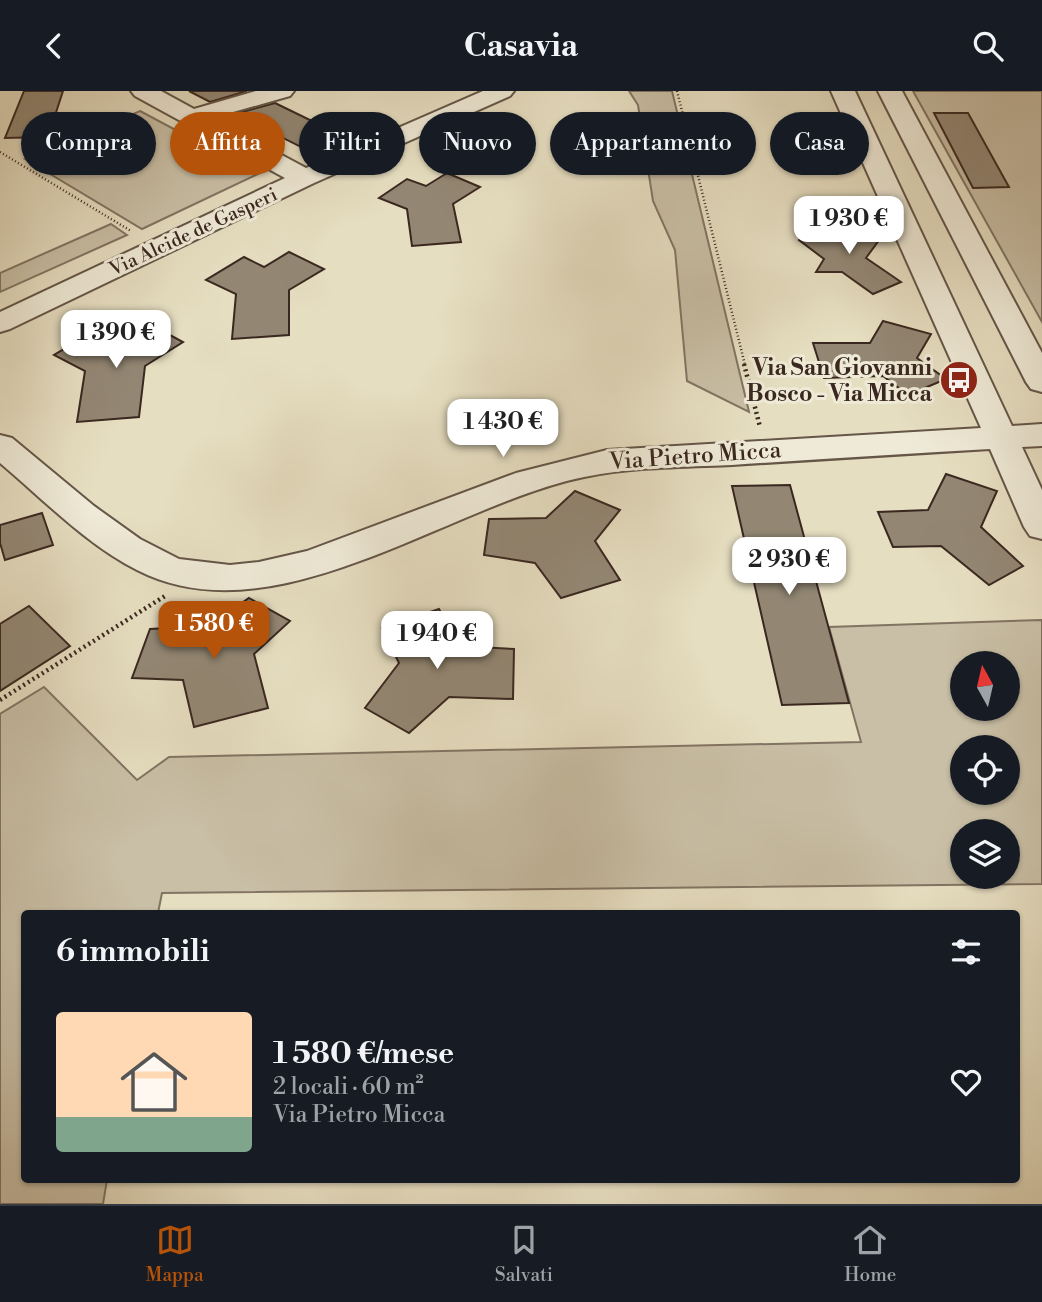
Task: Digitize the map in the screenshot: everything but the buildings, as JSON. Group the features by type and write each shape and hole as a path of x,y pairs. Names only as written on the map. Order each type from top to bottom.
{"street":[{"path":"143,91 182,112"},
{"path":"208,112 282,91"},
{"name":"Via Alcide de Gasperi","path":"0,323 305,178 502,91"},
{"path":"843,91 1042,527"},
{"path":"891,91 1042,382"},
{"path":"285,167 305,178"},
{"name":"Via Pietro Micca","path":"0,446 125,547 170,569 233,578 280,573 324,560 523,481 567,467 607,460 1042,435"}],"path":[{"path":"677,91 765,450"},
{"path":"0,152 159,247"},
{"path":"0,700 198,575"}],"shaded area":[{"path":"629,91 672,91 677,112 639,112"},
{"path":"913,91 1042,91 1042,322"},
{"path":"156,120 170,127 170,175 256,175 142,229 52,175 156,175"},
{"path":"649,175 692,175 749,412 687,381 675,250 653,201"},
{"path":"111,224 127,235 0,292 0,273"},
{"path":"1042,620 1042,884 1020,884 1020,819 950,819 950,885 162,893 159,910 21,910 21,1183 106,1183 103,1204 0,1204 0,714 44,687 137,780 169,757 861,742 829,627"}],"place":[{"name":"Via San Giovanni Bosco - Via Micca","path":"959,380"}]}
